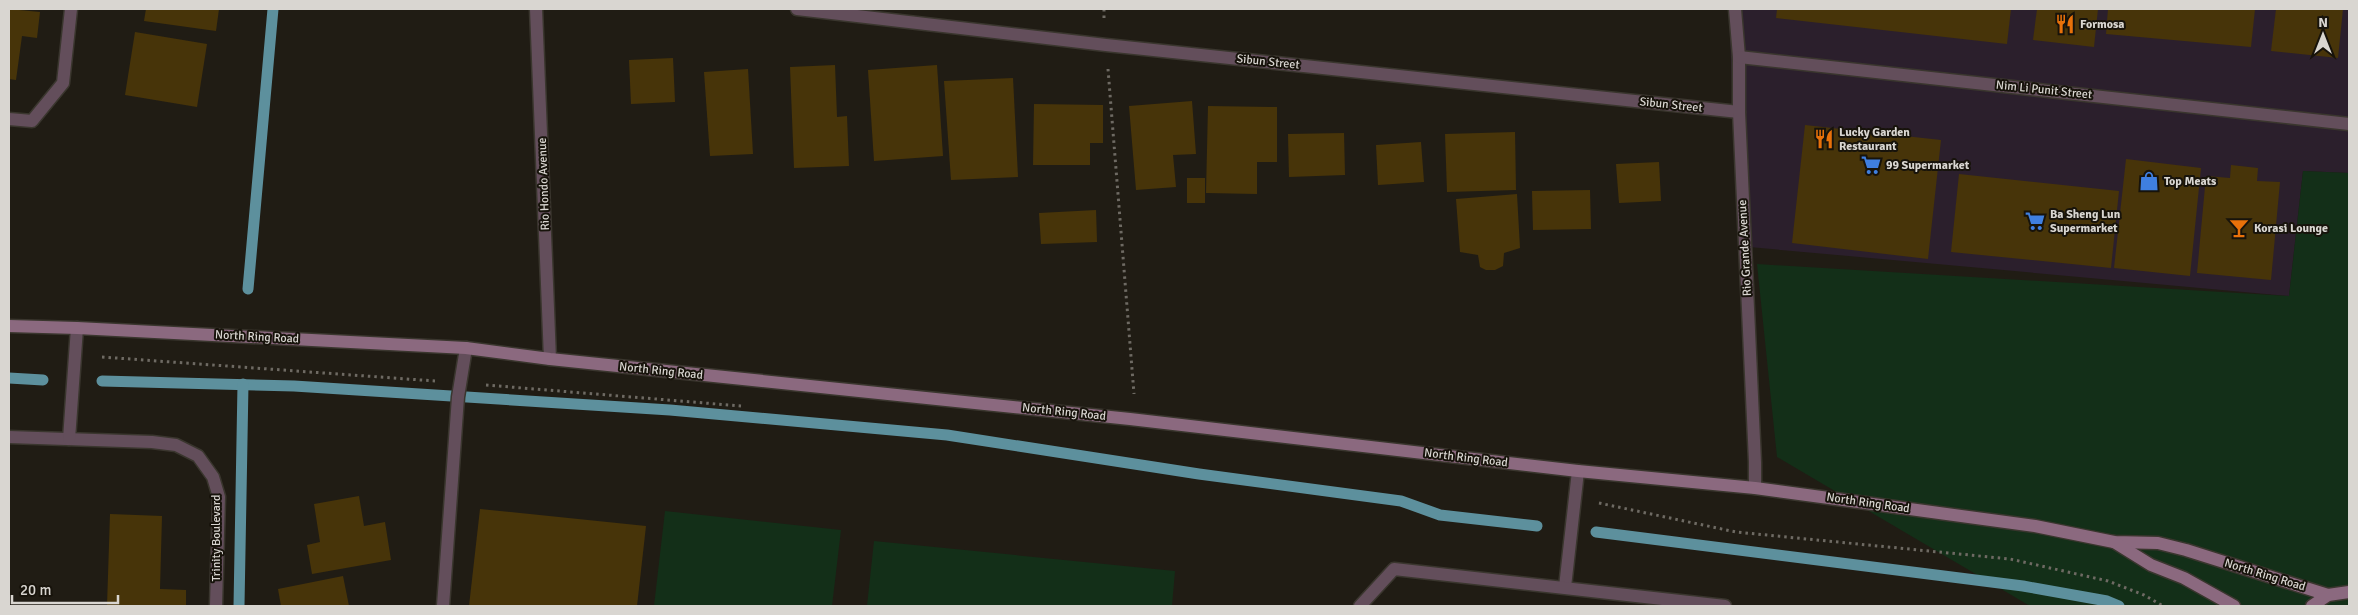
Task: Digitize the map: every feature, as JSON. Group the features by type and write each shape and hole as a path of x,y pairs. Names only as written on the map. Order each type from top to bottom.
{"main road":[{"name":"North Ring Road","path":"9,326 466,348 550,359 1130,419 1578,471 1755,488 2035,526 2114,542 2158,543 2328,595"},
{"name":"North Ring Road","path":"2114,542 2152,565 2184,578 2234,606"},
{"path":"2312,606 2328,595 2349,592"}],"street":[{"path":"9,119 32,121 63,83 71,9"},
{"name":"Rio Hondo Avenue","path":"536,9 550,359"},
{"name":"Sibun Street","path":"798,9 1106,45 1739,112"},
{"name":"Rio Grande Avenue","path":"1735,9 1739,57 1739,112 1755,488"},
{"name":"Nim Li Punit Street","path":"1739,57 2349,124"},
{"path":"70,439 78,328"},
{"path":"443,606 460,383 466,348"},
{"name":"Trinity Boulevard","path":"9,437 152,442 176,445 198,456 213,477 219,497 216,606"},
{"path":"1565,587 1578,471"},
{"path":"1360,606 1394,569 1565,587 1694,604 1726,606"}],"path":[{"path":"1104,9 1134,389 1130,419"},
{"path":"76,355 460,383 744,407"},
{"path":"1575,498 1736,532 2010,559 2108,581 2144,595 2163,606"}],"shaded area":[{"path":"1729,9 2349,9 2349,173 2303,171 2289,296 1738,246"}],"green space":[{"path":"2303,171 2349,173 2349,606 2030,606 1777,457 1757,264 2289,296"},
{"path":"665,511 841,530 832,606 654,606"},
{"path":"874,541 1175,571 1172,606 867,606"}],"building":[{"path":"9,9 40,12 37,38 22,36 16,80 9,79"},
{"path":"146,9 219,9 216,31 144,21"},
{"path":"1777,9 2011,9 2007,44 1776,18"},
{"name":"Formosa","path":"2037,9 2098,9 2094,47 2033,40"},
{"path":"2108,9 2255,9 2251,47 2106,34"},
{"path":"2276,9 2343,9 2338,58 2271,51"},
{"path":"135,32 207,44 197,107 125,95"},
{"path":"673,58 675,102 631,104 629,60"},
{"path":"835,65 837,117 847,116 849,166 794,168 790,67"},
{"path":"937,65 943,156 874,161 868,70"},
{"path":"748,69 753,154 710,156 704,72"},
{"path":"1013,78 1018,177 951,180 944,81"},
{"path":"1192,101 1196,154 1173,155 1176,187 1136,190 1129,106"},
{"path":"1034,104 1103,105 1103,143 1090,143 1090,165 1033,165"},
{"path":"1208,106 1277,107 1277,162 1257,162 1257,194 1206,193"},
{"path":"1805,125 1941,140 1928,259 1792,243"},
{"path":"1515,132 1516,190 1447,192 1445,134"},
{"path":"1344,133 1345,175 1289,177 1288,134"},
{"path":"1421,142 1424,182 1378,185 1376,145"},
{"path":"2126,159 2201,168 2190,276 2114,268"},
{"path":"1659,162 1661,201 1619,203 1616,164"},
{"name":"Korasi Lounge","path":"2231,165 2258,168 2257,181 2280,182 2271,280 2197,273 2206,176 2230,178"},
{"name":"Ba Sheng Lun Supermarket","path":"1959,174 2119,191 2111,268 1951,252"},
{"path":"1187,178 1205,178 1205,203 1187,203"},
{"path":"1590,190 1591,229 1533,230 1532,191"},
{"path":"1517,194 1520,248 1504,253 1503,266 1495,270 1486,270 1480,267 1478,255 1460,252 1456,199"},
{"path":"1096,210 1097,242 1041,244 1039,213"},
{"path":"359,496 364,526 385,522 391,560 312,574 307,545 320,542 314,504"},
{"path":"480,509 646,526 637,606 469,606"},
{"path":"110,514 162,516 160,589 186,590 186,606 107,606"},
{"path":"343,576 349,606 281,606 278,589"}],"waterway":[{"path":"248,289 273,9"},
{"path":"9,378 43,380"},
{"path":"102,381 294,386 670,410 947,435 1199,474 1401,501 1440,515 1537,526"},
{"path":"239,606 243,384"},
{"path":"1596,532 2023,586 2107,601 2119,606"}],"place":[{"name":"Formosa","path":"2065,24"},
{"name":"Lucky Garden Restaurant","path":"1824,139"},
{"name":"99 Supermarket","path":"1871,165"},
{"name":"Top Meats","path":"2149,181"},
{"name":"Ba Sheng Lun Supermarket","path":"2035,221"},
{"name":"Korasi Lounge","path":"2239,228"}]}
